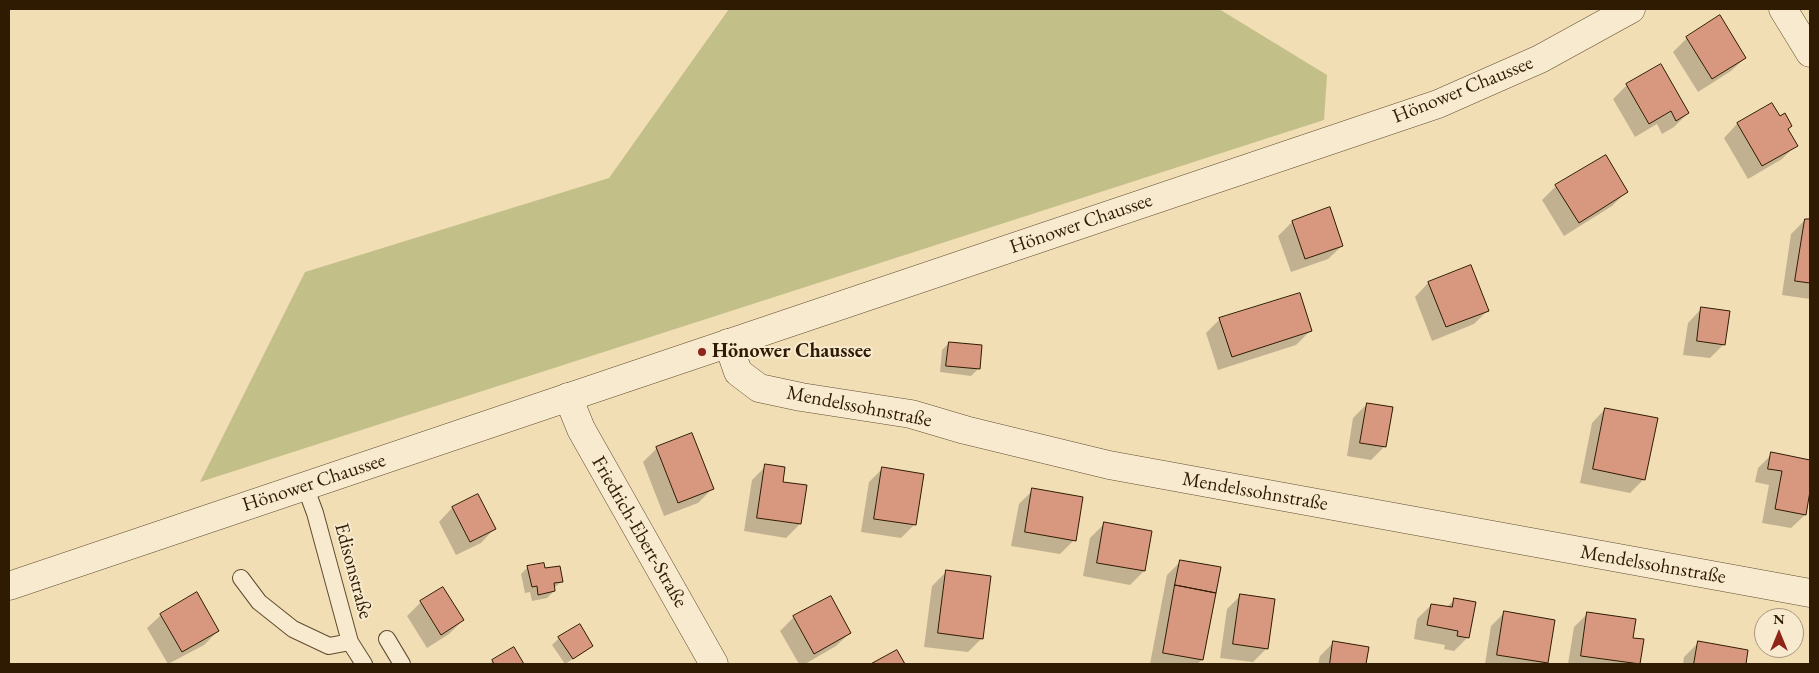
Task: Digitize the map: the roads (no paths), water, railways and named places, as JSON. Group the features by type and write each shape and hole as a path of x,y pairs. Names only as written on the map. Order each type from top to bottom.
{"street":[{"name":"Hönower Chaussee","path":"9,586 1438,104 1540,59 1631,9"},
{"path":"1783,9 1810,53"},
{"name":"Mendelssohnstraße","path":"728,343 738,372 759,388 801,397 911,414 966,430 1108,465 1810,593"},
{"name":"Friedrich-Ebert-Straße","path":"568,397 581,429 714,664"}],"lane":[{"name":"Edisonstraße","path":"306,486 350,642 364,664"},
{"path":"241,578 259,602 293,629 329,646 350,642"},
{"path":"386,638 402,664"}],"place":[{"name":"Hönower Chaussee","path":"702,352"}]}
